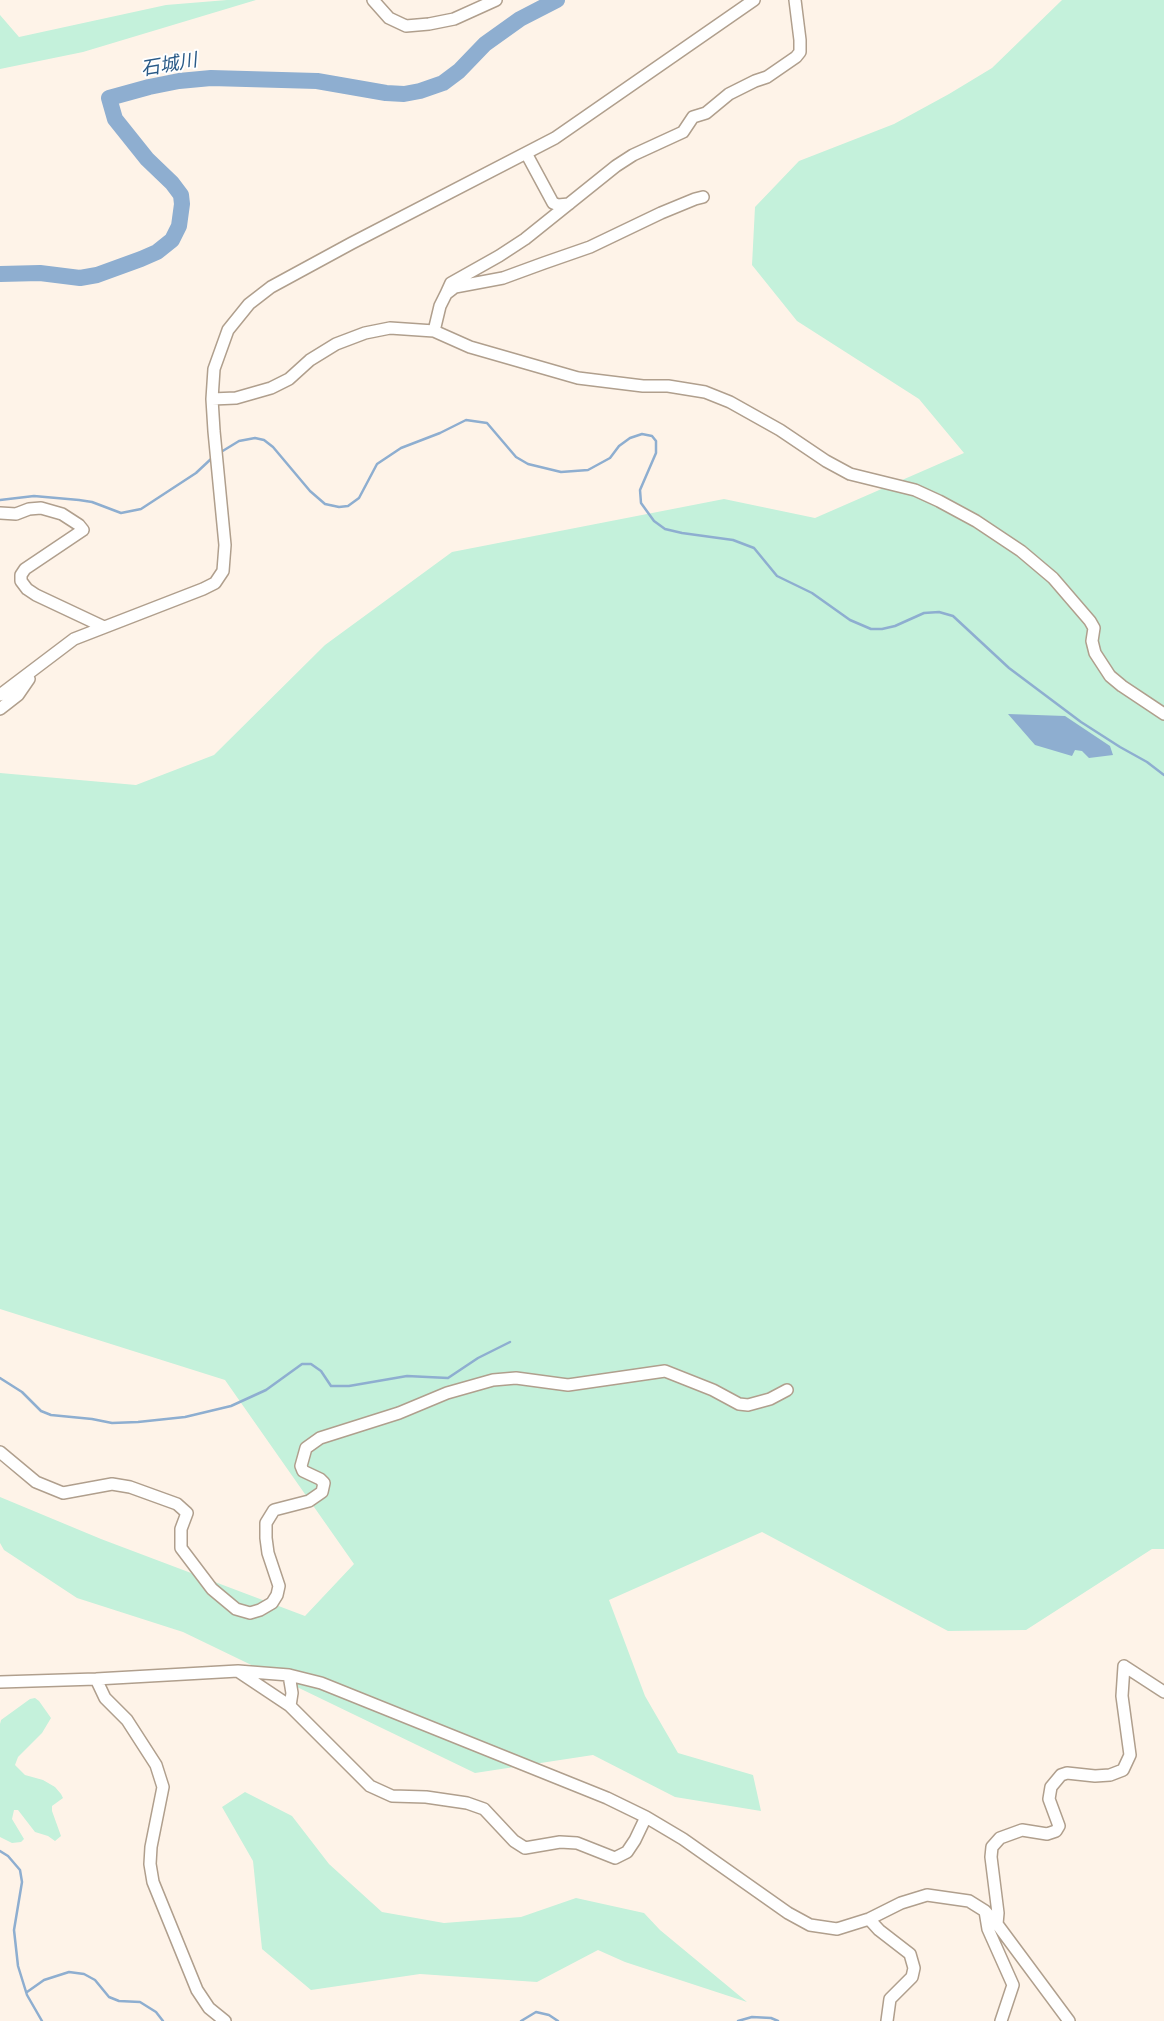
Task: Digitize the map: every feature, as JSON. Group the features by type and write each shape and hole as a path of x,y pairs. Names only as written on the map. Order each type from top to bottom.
{"street":[{"path":"373,0 389,18 406,26 454,19 496,0"},
{"path":"0,695 74,639 203,589 215,582 223,571 225,546 212,399 214,369 228,330 249,304 271,288 344,247 556,138 754,0"},
{"path":"434,332 440,306 451,283 499,256 569,204 596,180 625,160 684,132 692,117 706,113 729,94 767,78 796,57 800,52 800,40 795,0"},
{"path":"526,153 553,203 558,205 569,204"},
{"path":"446,294 455,287 503,278 590,247 661,213 703,197"},
{"path":"212,399 236,398 271,388 289,379 310,360 336,344 365,333 390,328 434,332 470,347 578,378 643,386 668,386 705,392 730,402 780,430 826,461 850,474 914,490 976,521 1006,541 1053,578 1090,620 1094,628 1092,641 1095,653 1110,676 1164,714"},
{"path":"0,513 16,514 29,509 41,508 62,514 79,525 82,530 25,569 21,575 21,581 27,590 36,595 104,627"},
{"path":"0,710 18,695 35,668"},
{"path":"0,1452 36,1482 63,1493 112,1484 130,1487 177,1504 187,1513 181,1529 180,1548 212,1589 236,1609 250,1613 272,1603 277,1595 279,1586 268,1553 266,1523 274,1510 309,1501 322,1492 324,1483 320,1479 302,1471 301,1466 306,1448 320,1438 399,1413 447,1393 493,1380 516,1378 568,1384 665,1371 740,1404 748,1405 770,1399 787,1390"},
{"path":"997,1924 998,1913 991,1858 992,1847 1000,1838 1022,1830 1048,1834 1056,1831 1059,1826 1049,1799 1051,1787 1061,1775 1067,1773 1095,1776 1110,1775 1123,1770 1130,1756 1122,1696 1124,1666 1164,1692"},
{"path":"238,1671 290,1706 370,1786 392,1796 426,1797 467,1803 484,1810 514,1841 525,1848 560,1842 577,1843 615,1858 627,1852 636,1840 646,1817"},
{"path":"0,1682 238,1671 288,1675 321,1683 607,1798 646,1817 683,1839 788,1913 810,1926 837,1929 869,1920 901,1903 927,1895 969,1901 985,1911 997,1924 1069,2021"},
{"path":"288,1675 292,1693 290,1706"},
{"path":"96,1679 105,1698 127,1720 156,1765 163,1787 151,1847 150,1864 153,1882 197,1990 209,2008 225,2021"},
{"path":"985,1911 988,1929 1013,1985 1001,2021"},
{"path":"869,1920 910,1954 914,1968 912,1977 890,1999 887,2021"}],"green space":[{"path":"227,0 256,0 83,52 0,69 0,15 19,37 166,5"},
{"path":"1062,0 1164,0 1164,1549 1152,1549 1026,1630 948,1631 762,1532 609,1600 645,1696 678,1753 753,1775 761,1811 675,1797 593,1755 475,1773 183,1632 77,1598 4,1550 0,1543 0,1497 101,1539 305,1616 354,1564 225,1380 0,1309 0,773 136,785 214,755 325,645 452,552 724,499 815,518 964,453 919,399 797,321 752,265 755,207 799,161 894,124 992,68"},
{"path":"35,1698 51,1718 42,1733 18,1757 15,1765 25,1775 43,1780 55,1787 61,1794 63,1798 52,1806 52,1811 61,1836 55,1841 48,1836 35,1832 18,1810 14,1810 12,1819 24,1839 21,1842 12,1843 0,1837 0,1724 1,1720 30,1699"},
{"path":"245,1792 292,1816 329,1864 382,1912 444,1923 521,1917 576,1898 644,1913 660,1930 747,2002 625,1962 598,1950 537,1982 420,1974 311,1990 262,1949 253,1861 222,1807"}],"water":[{"path":"1008,714 1065,716 1110,746 1113,755 1089,758 1082,751 1075,750 1072,756 1035,745"}],"waterway":[{"name":"石城川","path":"0,274 40,273 80,278 97,275 157,252 172,240 179,226 182,204 181,195 172,183 147,159 115,119 109,98 179,81 211,78 317,81 386,93 404,94 420,91 443,83 459,71 485,44 520,19 557,0"},
{"path":"221,452 239,441 255,438 264,440 273,447 310,491 325,504 339,507 348,506 359,498 377,464 401,448 440,433 466,420 487,423 516,457 528,464 561,472 588,470 610,458 619,446 630,438 642,434 652,436 656,441 656,453 640,490 641,503 654,521 665,529 733,540 754,548 777,576 812,593 850,620 871,629 895,626 924,613 939,612 953,616 1009,668 1081,722 1147,762 1164,775"},
{"path":"0,500 34,496 79,500 92,502 121,513 141,509 196,473 212,458"},
{"path":"0,1378 22,1392 41,1411 51,1415 112,1423 138,1422 185,1417 231,1406 266,1390 302,1364 311,1364 321,1371 331,1386 349,1386 407,1376 448,1378 478,1358 510,1342"},
{"path":"0,1851 8,1856 20,1870 22,1882 14,1930 18,1966 27,1995 42,2021"},
{"path":"27,1992 44,1980 69,1972 84,1974 95,1980 109,1997 119,2001 140,2002 156,2012 163,2021"},
{"path":"521,2021 536,2012 549,2015 558,2021"},
{"path":"738,2021 752,2017 771,2018 778,2021"}]}
